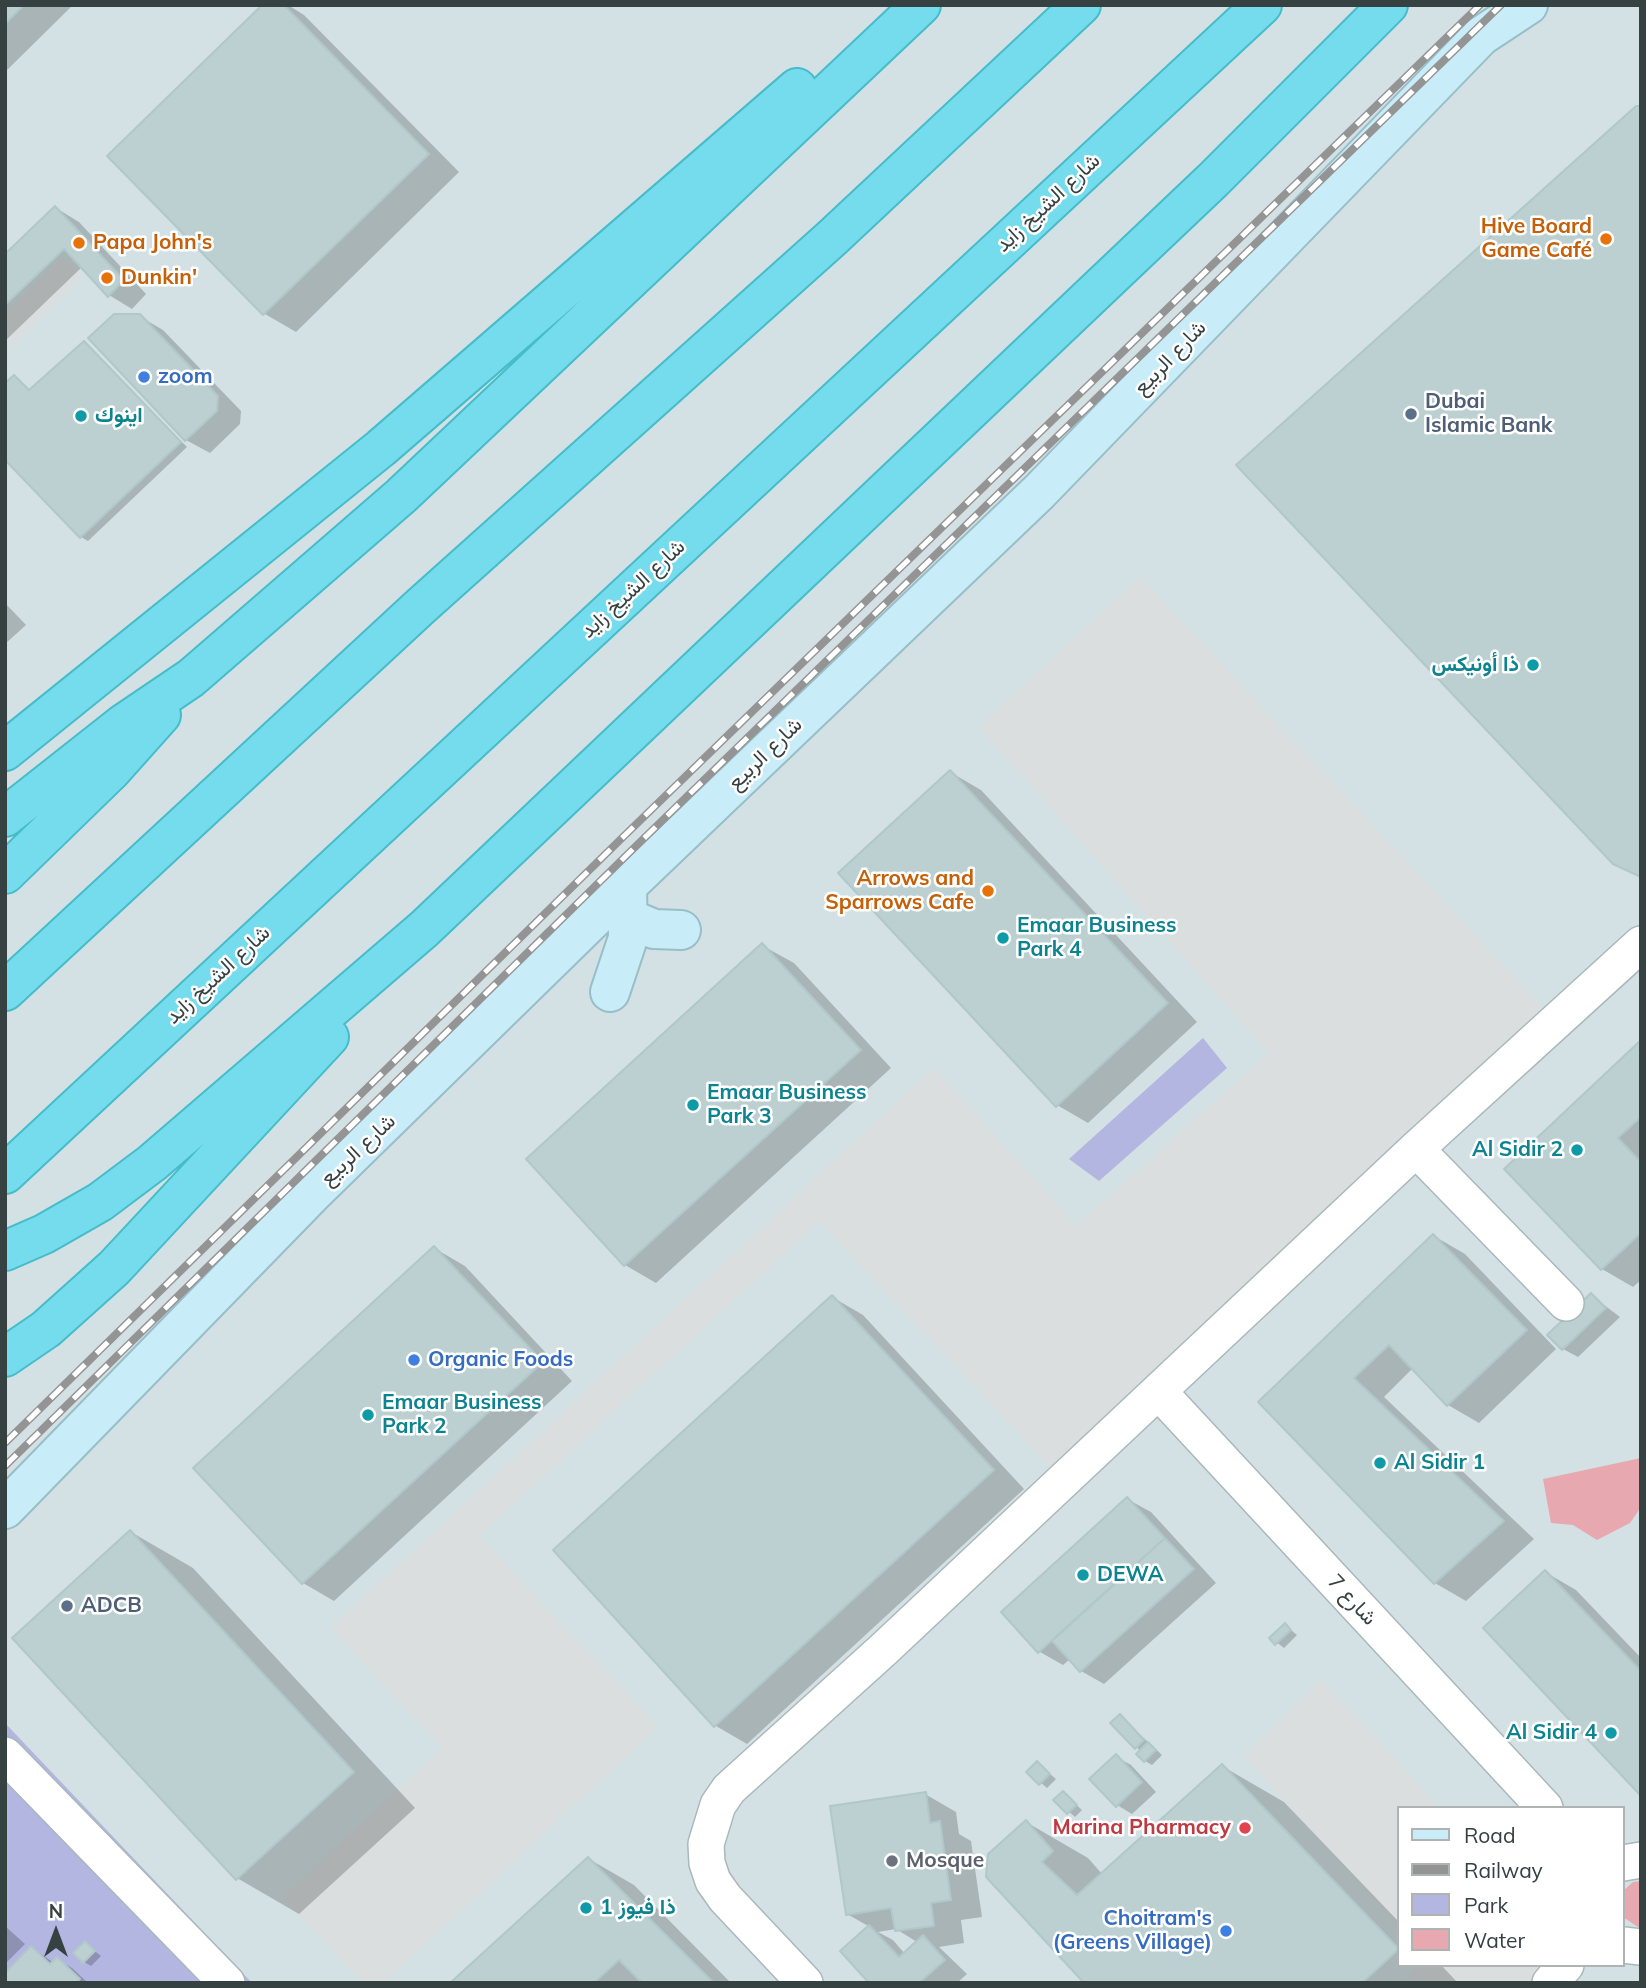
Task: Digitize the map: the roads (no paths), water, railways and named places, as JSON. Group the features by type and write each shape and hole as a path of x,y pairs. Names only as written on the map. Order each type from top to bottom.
{"highway":[{"path":"5,991 421,606 832,238 1081,5"},
{"name":"شارع الشيخ زايد","path":"5,1174 1262,5"},
{"path":"5,1251 44,1234 100,1202 152,1163 424,929 1213,180 1388,5"},
{"path":"5,817 123,724 191,678 401,496 915,10"},
{"path":"5,751 381,448 832,57 869,33 915,10"},
{"path":"5,874 111,771 191,678"},
{"path":"5,1357 46,1329 146,1235 303,1067 424,929"}],"main road":[{"path":"1481,36 1513,5"},
{"name":"شارع الربيع","path":"5,1509 310,1195 628,902 1039,492 1481,36 1528,5"},
{"path":"628,902 654,929 681,930"},
{"path":"610,992 624,956 628,902"}],"street":[{"path":"805,1983 725,1898 713,1881 707,1863 706,1844 718,1805 729,1789 1159,1392 1416,1149 1641,944"},
{"path":"1416,1149 1566,1303"},
{"name":"شارع 7","path":"1159,1392 1543,1806"},
{"path":"5,1755 227,1983"}],"water":[{"path":"1641,1458 1641,1507 1630,1523 1597,1540 1573,1525 1551,1523 1543,1479"},
{"path":"1641,1881 1641,1927 1625,1918 1625,1889 1633,1882"}],"railway":[{"path":"5,1443 621,839 1480,5"},
{"path":"5,1466 633,849 1501,5"}],"place":[{"name":"Hive Board Game Café","path":"1606,239"},
{"name":"Papa John's","path":"79,243"},
{"name":"Dunkin'","path":"107,278"},
{"name":"zoom","path":"144,377"},
{"name":"Dubai Islamic Bank","path":"1411,414"},
{"name":"اينوك","path":"81,416"},
{"name":"ذا أونيكس","path":"1533,665"},
{"name":"Arrows and Sparrows Cafe","path":"988,891"},
{"name":"Emaar Business Park 4","path":"1003,938"},
{"name":"Emaar Business Park 3","path":"693,1105"},
{"name":"Al Sidir 2","path":"1577,1150"},
{"name":"Organic Foods","path":"414,1360"},
{"name":"Emaar Business Park 2","path":"368,1415"},
{"name":"Al Sidir 1","path":"1380,1463"},
{"name":"DEWA","path":"1083,1575"},
{"name":"ADCB","path":"67,1606"},
{"name":"Al Sidir 4","path":"1611,1733"},
{"name":"Marina Pharmacy","path":"1245,1828"},
{"name":"Mosque","path":"892,1861"},
{"name":"ذا فيوز 1","path":"586,1908"},
{"name":"Choitram's (Greens Village)","path":"1226,1931"}]}
